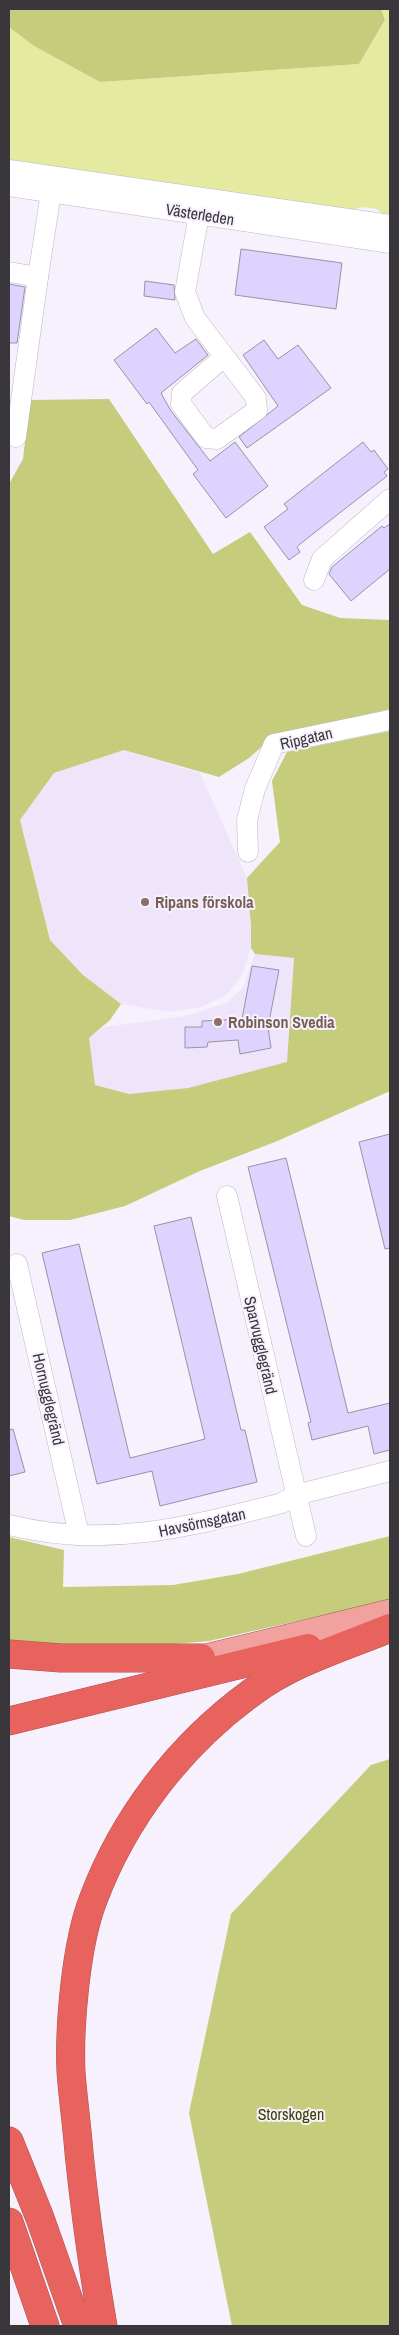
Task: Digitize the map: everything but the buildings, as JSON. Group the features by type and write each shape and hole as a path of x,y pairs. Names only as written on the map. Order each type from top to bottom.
{"highway":[{"path":"9,1721 390,1628"},
{"path":"103,2326 84,2200 71,2071 79,1956 92,1901 116,1848 143,1803 176,1760 213,1726 252,1692 290,1669 390,1628"},
{"path":"9,1654 61,1658 201,1658"},
{"path":"9,1705 201,1658"},
{"path":"9,2141 40,2218 78,2326"},
{"path":"9,2222 45,2326"}],"main road":[{"path":"201,1658 390,1612"}],"street":[{"name":"Västerleden","path":"9,170 52,185"},
{"name":"Västerleden","path":"9,186 52,185 201,206 390,225"},
{"path":"16,437 52,185"},
{"name":"Västerleden","path":"201,206 390,243"},
{"path":"201,206 185,292 195,318 224,357"},
{"path":"9,272 38,276"},
{"path":"314,580 322,559 390,499"},
{"name":"Ripgatan","path":"248,852 247,820 255,789 274,744 390,720"},
{"name":"Sparvugglegränd","path":"227,1196 306,1536"},
{"name":"Hornugglegränd","path":"17,1264 79,1535"},
{"name":"Havsörnsgatan","path":"9,1525 79,1535 130,1535 164,1531 282,1503 296,1495 390,1470"}],"shaded area":[{"name":"Ripans förskola","path":"124,750 200,773 247,878 251,948 241,977 225,996 201,1007 169,1012 121,1004 83,975 50,940 20,820 54,773"},
{"name":"Robinson Svedia","path":"255,954 294,958 287,1063 188,1088 129,1094 95,1085 88,1038 105,1027 186,1016 226,1003 243,988"}],"green space":[{"path":"9,9 381,9 385,20 359,64 100,82 34,46 9,27"},
{"path":"381,9 390,9 390,219 386,218 378,210 369,207 342,213 9,164 9,27 34,46 100,82 359,64 385,21"},
{"path":"109,399 213,554 250,532 302,605 340,618 390,620 390,709 274,736 249,758 219,777 124,750 54,773 20,820 50,940 83,975 121,1004 110,1020 89,1038 95,1085 129,1094 188,1088 287,1062 294,958 255,954 251,948 247,878 280,842 272,781 287,752 390,731 390,1091 275,1142 200,1171 125,1206 70,1220 24,1220 9,1216 9,484 23,459 30,400"},
{"path":"390,1536 390,1600 209,1641 116,1649 9,1641 9,1537 64,1550 63,1587 173,1585 238,1574"},
{"name":"Storskogen","path":"390,1759 390,2326 232,2326 189,2113 231,1914 371,1765"}],"place":[{"name":"Ripans förskola","path":"145,902"},
{"name":"Robinson Svedia","path":"218,1022"}]}
